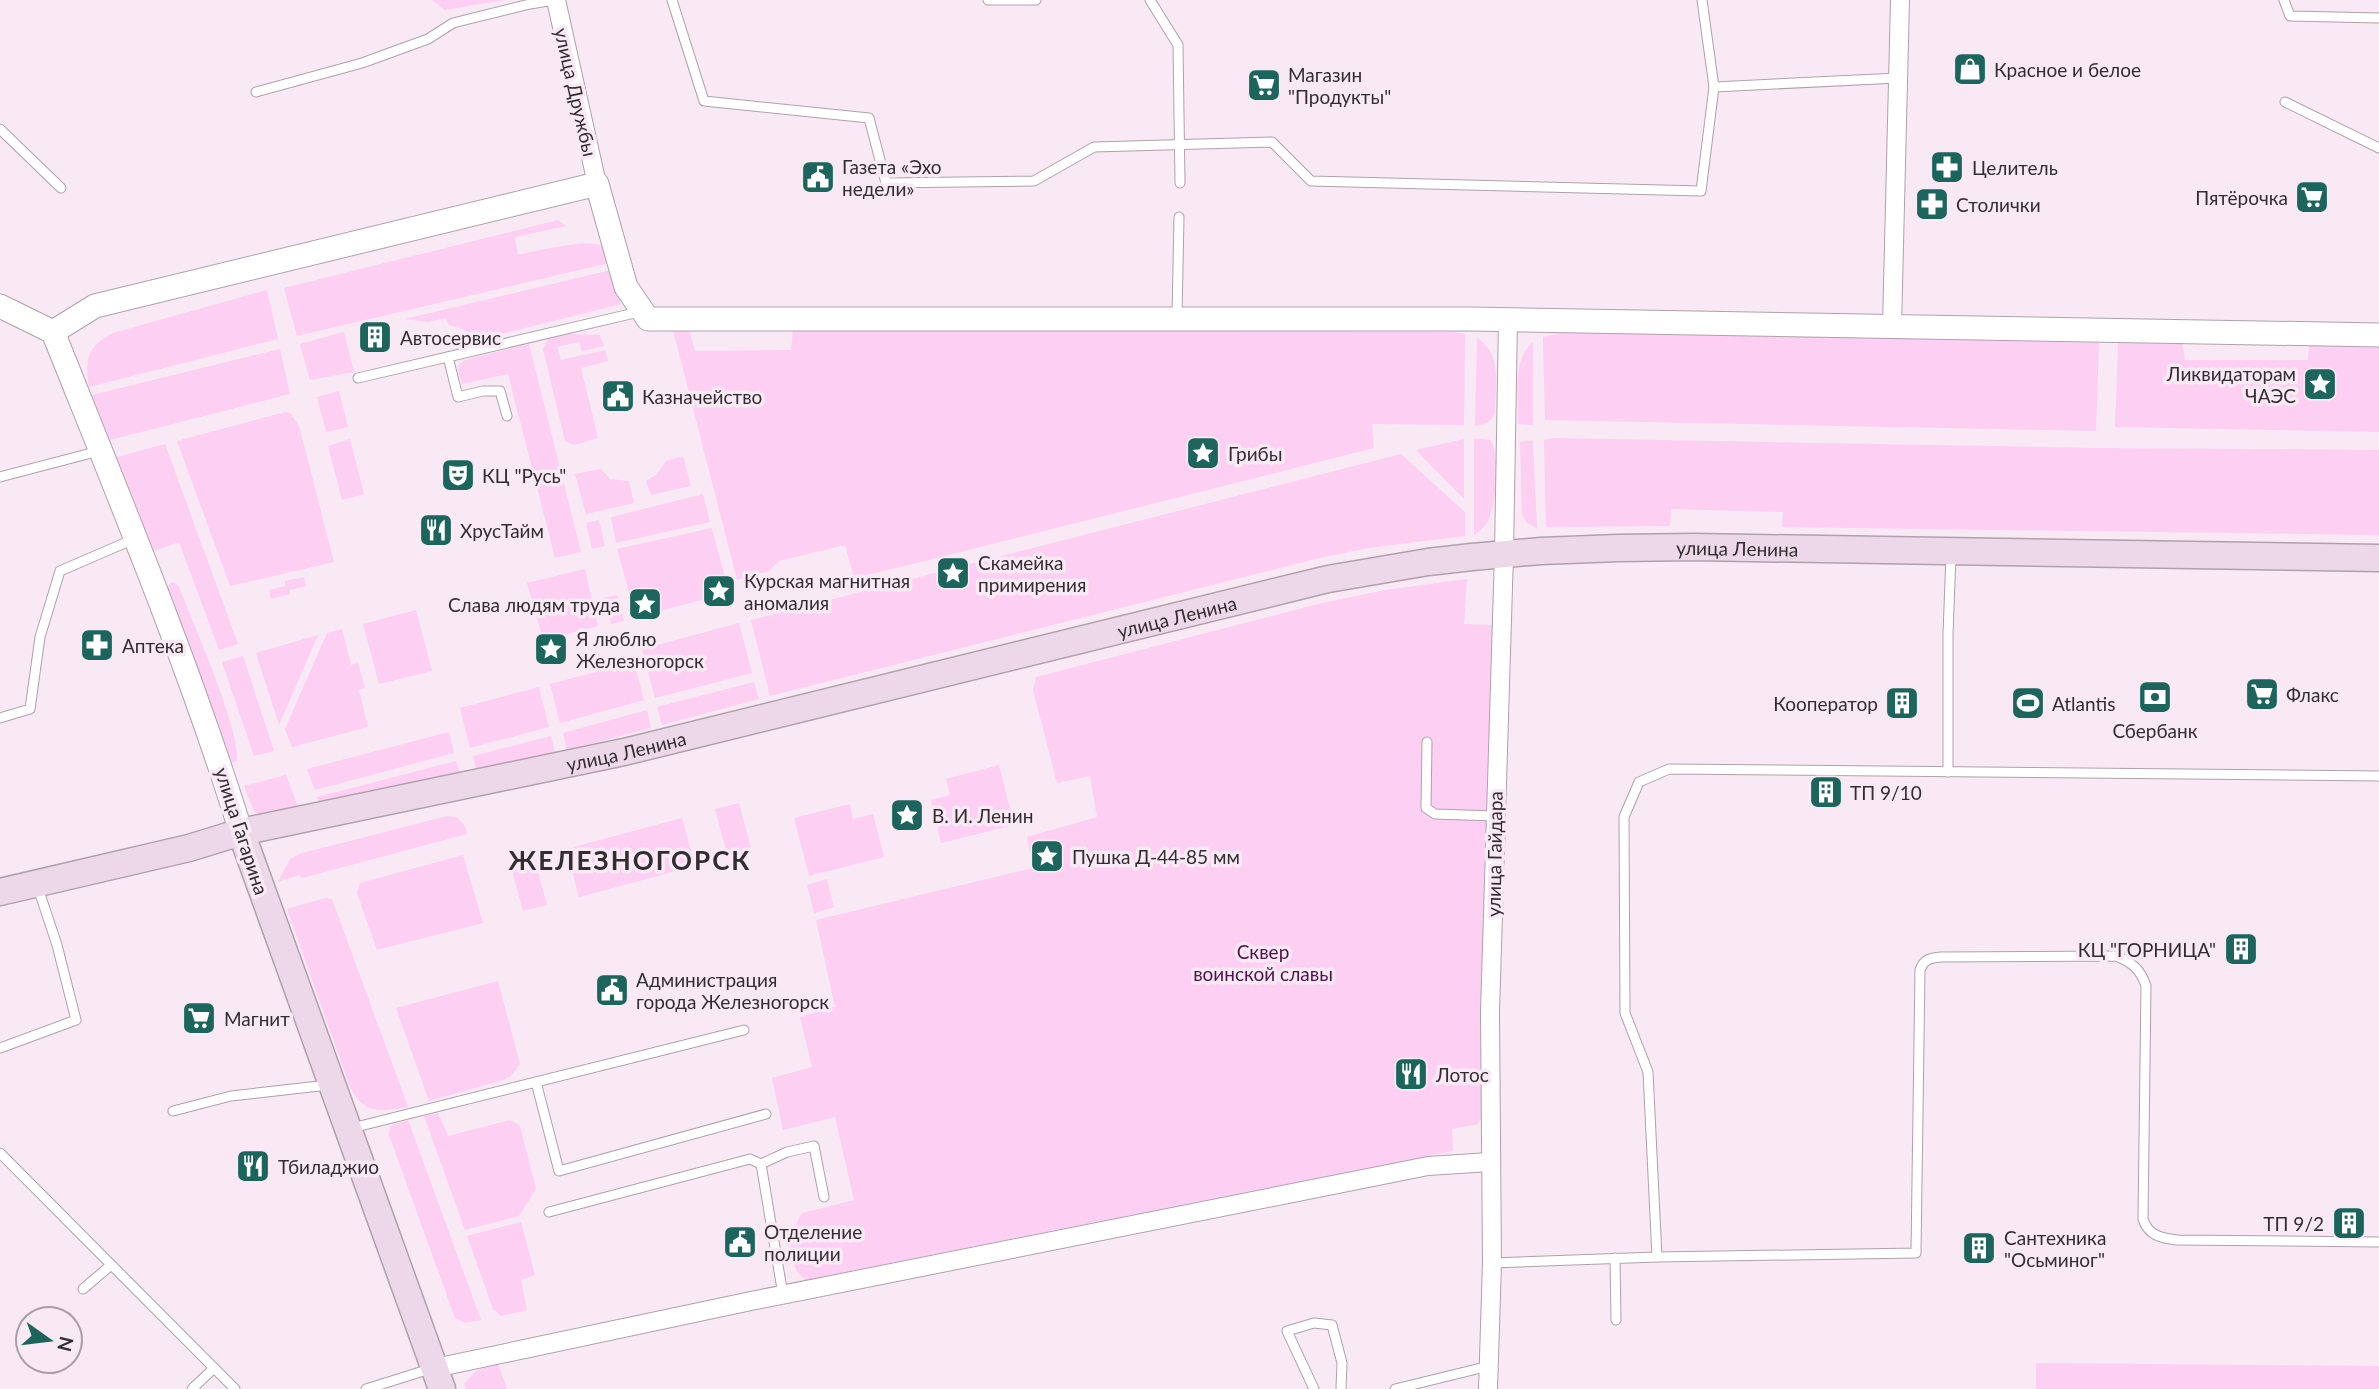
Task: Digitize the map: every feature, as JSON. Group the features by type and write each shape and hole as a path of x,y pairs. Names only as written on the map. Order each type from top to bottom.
{"main road":[{"name":"улица Ленина","path":"0,892 189,848 241,832 624,752 1328,579 1428,562 1541,551 1694,547 2379,558"},
{"name":"улица Гагарина","path":"241,832 439,1378"}],"street":[{"name":"улица Дружбы","path":"555,0 597,184"},
{"path":"1892,327 1900,0"},
{"path":"0,306 53,332 95,306 597,184 626,287 648,319 1508,319 2379,335"},
{"name":"улица Гайдара","path":"1488,1389 1492,1262 1490,1012 1504,554 1508,319"},
{"name":"улица Гагарина","path":"53,332 136,538 218,759 241,832"},
{"path":"439,1378 783,1295 1428,1167 1490,1161"}],"lane":[{"path":"256,92 362,63 428,39 453,23 555,0"},
{"path":"672,0 704,101 869,118 886,183 1034,181 1094,147 1272,142 1311,181 1700,191 1713,87 1702,0"},
{"path":"988,0 1037,0"},
{"path":"1150,0 1178,45 1180,183"},
{"path":"2284,0 2290,16 2379,18"},
{"path":"1713,87 1898,78"},
{"path":"2285,102 2379,148"},
{"path":"0,129 61,188"},
{"path":"1177,319 1179,217"},
{"path":"358,378 643,311"},
{"path":"448,357 458,397 483,391 500,391 507,416"},
{"path":"0,477 101,451"},
{"path":"0,718 30,709 40,637 60,571 136,538"},
{"path":"1948,772 1951,553"},
{"path":"1427,741 1426,808 1435,814 1495,816"},
{"path":"1657,1257 1648,1072 1625,1013 1624,817 1639,782 1669,768 2379,776"},
{"path":"0,1048 76,1020 57,944 36,883"},
{"path":"1492,1262 1916,1253 1920,970 1929,958 1941,957 2116,956 2129,961 2137,968 2146,986 2143,1219 2146,1228 2155,1235 2177,1240 2379,1242"},
{"path":"349,1129 744,1030"},
{"path":"536,1082 559,1171 766,1114"},
{"path":"173,1111 231,1096 333,1084"},
{"path":"549,1212 750,1159 761,1164 787,1152 814,1146 824,1198"},
{"path":"0,1153 235,1389"},
{"path":"761,1164 783,1295"},
{"path":"1615,1258 1616,1320"},
{"path":"83,1289 111,1265"},
{"path":"1314,1389 1287,1331 1314,1323 1332,1325 1342,1363 1341,1389"},
{"path":"1395,1389 1489,1366"},
{"path":"192,1389 215,1368"},
{"path":"366,1389 439,1378"}],"green space":[{"path":"432,0 505,0 445,10"},
{"path":"558,220 566,226 515,237 518,255 562,246 597,244 603,247 609,263 297,336 284,288"},
{"path":"611,270 621,304 481,339 449,325 446,318 428,322 405,319"},
{"path":"267,290 278,339 89,387 87,369 90,354 98,343 113,333"},
{"path":"673,330 689,330 695,351 791,350 793,330 1453,332 1465,334 1464,425 1372,424 1374,448 854,578 845,545 779,561 769,571 737,580"},
{"path":"344,332 354,372 310,380 300,344"},
{"path":"1560,333 2099,343 2096,431 1545,420 1543,337"},
{"path":"569,334 600,335 604,346 582,351 579,342 557,347 561,360 605,350 608,361 581,368 598,438 574,445 565,441 543,349 548,339"},
{"path":"1477,338 1491,353 1496,381 1495,413 1492,419 1475,426"},
{"path":"1533,342 1533,425 1518,424 1519,369 1526,350"},
{"path":"2118,343 2182,344 2185,360 2308,360 2309,345 2379,346 2379,432 2115,427"},
{"path":"529,344 581,552 555,558 508,374 462,384 458,370 459,364 465,360"},
{"path":"280,349 290,394 110,440 92,395"},
{"path":"339,391 348,427 326,432 317,397"},
{"path":"285,412 290,413 299,426 334,562 230,586 177,441"},
{"path":"1474,438 1490,440 1496,468 1495,494 1490,516 1484,527 1474,535"},
{"path":"1553,438 2095,448 2379,450 2379,535 1782,527 1783,512 1671,509 1670,526 1546,527 1544,440"},
{"path":"350,439 364,494 342,500 328,446"},
{"path":"1464,439 1464,499 1416,450"},
{"path":"1533,440 1537,529 1526,522 1522,514 1520,442"},
{"path":"165,444 238,644 219,650 179,542 154,551 117,457"},
{"path":"1401,454 1465,512 1465,536 1368,548 1320,558 770,696 751,620"},
{"path":"683,456 691,486 651,495 646,481 656,475 666,461"},
{"path":"601,469 610,479 629,481 634,503 586,514 575,474"},
{"path":"703,494 710,522 616,543 611,517"},
{"path":"599,520 605,546 592,549 586,523"},
{"path":"712,528 729,593 636,617 617,549"},
{"path":"585,569 598,626 543,640 527,583"},
{"path":"304,577 306,586 271,599 269,590 285,586 285,581"},
{"name":"Сквер воинской славы","path":"1467,579 1464,624 1493,625 1484,893 1484,1114 1478,1124 1452,1129 1453,1151 805,1280 794,1264 790,1248 802,1213 854,1200 835,1117 783,1130 772,1078 812,1067 800,1017 835,1007 816,920 1033,868 1027,837 1097,817 1090,776 1057,783 1033,690 1036,677 1318,604 1385,590"},
{"path":"170,583 179,587 214,675 231,726 237,761 226,761 167,589"},
{"path":"617,595 624,621 611,624 604,598"},
{"path":"416,610 432,671 379,684 363,624"},
{"path":"739,623 752,673 655,698 642,649"},
{"path":"342,629 351,665 358,663 365,688 359,690 368,727 292,747 285,729 327,633"},
{"path":"318,635 279,725 256,653"},
{"path":"243,656 274,751 254,756 222,662"},
{"path":"634,662 644,700 560,723 550,684"},
{"path":"754,682 759,699 662,725 657,707"},
{"path":"539,687 549,727 470,748 460,708"},
{"path":"647,710 651,728 567,750 563,733"},
{"path":"449,732 454,753 315,790 307,769"},
{"path":"551,736 555,753 477,773 473,756"},
{"path":"456,761 461,777 322,812 317,797"},
{"path":"999,765 1014,825 941,843 931,800 950,795 946,779"},
{"path":"286,775 299,810 262,818 254,811 244,786"},
{"path":"739,803 752,852 728,858 715,809"},
{"path":"850,804 853,819 873,814 884,857 809,876 794,818"},
{"path":"447,816 457,817 465,826 467,834 278,882 290,859 299,854"},
{"path":"682,818 695,866 579,897 566,849"},
{"path":"463,855 483,923 377,950 357,893 360,883"},
{"path":"534,857 547,905 523,911 510,863"},
{"path":"827,879 834,907 814,913 807,885"},
{"path":"325,898 332,899 408,1107 372,1109 359,1101 349,1084 287,909"},
{"path":"498,981 520,1064 511,1076 503,1080 429,1101 396,1008"},
{"path":"438,1113 448,1136 510,1120 520,1126 536,1189 519,1216 465,1230 424,1116"},
{"path":"408,1120 481,1320 466,1323 455,1318 389,1135 390,1126"},
{"path":"521,1222 535,1275 521,1280 527,1310 501,1316 493,1309 467,1236"},
{"path":"498,1363 507,1389 466,1389 464,1384 476,1371"},
{"path":"2036,1363 2379,1366 2379,1389 2036,1389"}],"place":[{"name":"Красное и белое","path":"1970,69"},
{"name":"Магазин \"Продукты\"","path":"1264,85"},
{"name":"Целитель","path":"1947,167"},
{"name":"Газета «Эхо недели»","path":"818,177"},
{"name":"Пятёрочка","path":"2312,197"},
{"name":"Столички","path":"1932,204"},
{"name":"Автосервис","path":"375,337"},
{"name":"Ликвидаторам ЧАЭС","path":"2320,384"},
{"name":"Казначейство","path":"618,396"},
{"name":"Грибы","path":"1203,453"},
{"name":"КЦ \"Русь\"","path":"458,475"},
{"name":"ХрусТайм","path":"436,530"},
{"name":"Скамейка примирения","path":"953,573"},
{"name":"Курская магнитная аномалия","path":"719,591"},
{"name":"Слава людям труда","path":"645,604"},
{"name":"Аптека","path":"97,645"},
{"name":"Я люблю Железногорск","path":"551,649"},
{"name":"Флакс","path":"2262,694"},
{"name":"Сбербанк","path":"2155,697"},
{"name":"Кооператор","path":"1902,703"},
{"name":"Atlantis","path":"2028,703"},
{"name":"ТП 9/10","path":"1826,792"},
{"name":"В. И. Ленин","path":"907,815"},
{"name":"Пушка Д-44-85 мм","path":"1047,856"},
{"name":"КЦ \"ГОРНИЦА\"","path":"2241,949"},
{"name":"Администрация города Железногорск","path":"612,990"},
{"name":"Магнит","path":"199,1018"},
{"name":"Лотос","path":"1411,1074"},
{"name":"Тбиладжио","path":"253,1166"},
{"name":"ТП 9/2","path":"2349,1223"},
{"name":"Отделение полиции","path":"740,1242"},
{"name":"Сантехника \"Осьминог\"","path":"1979,1248"}],"district":[{"name":"ЖЕЛЕЗНОГОРСК","path":"630,860"}]}
